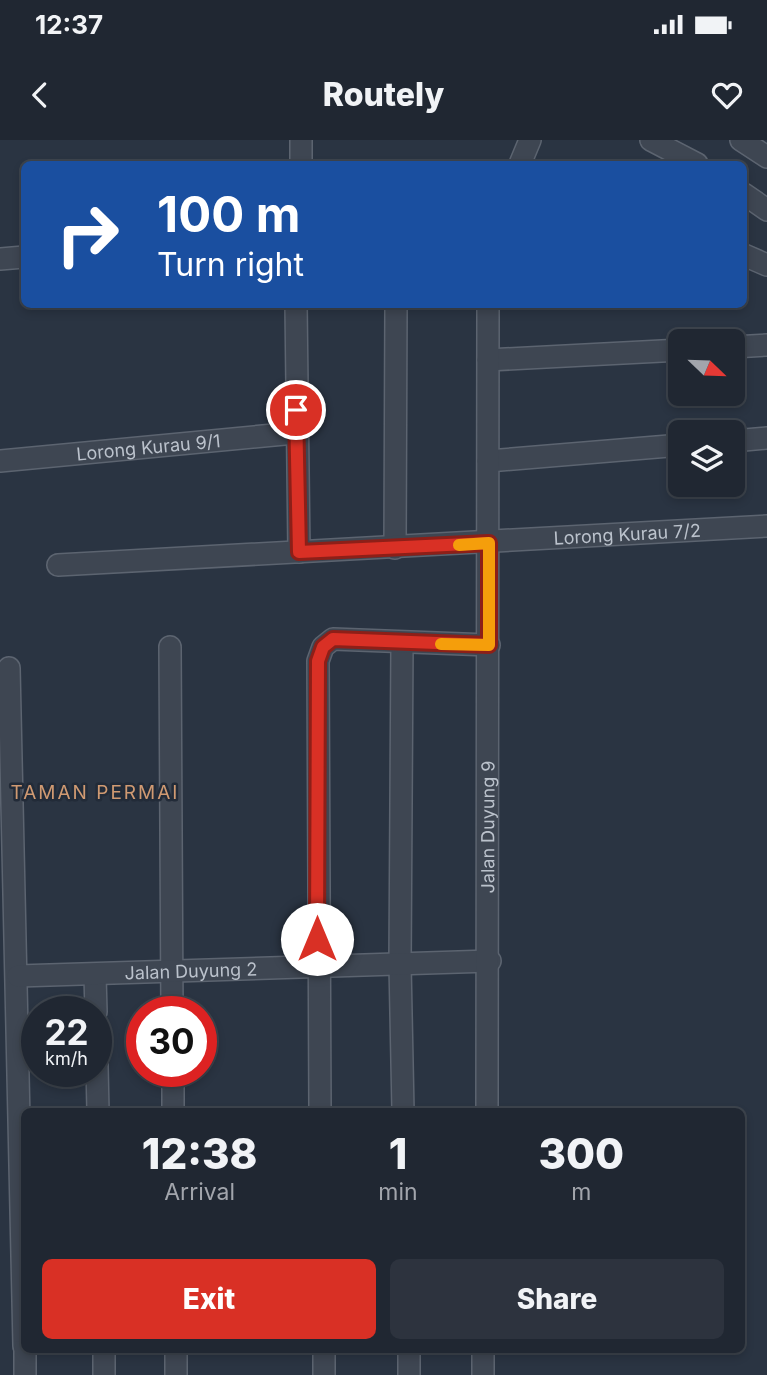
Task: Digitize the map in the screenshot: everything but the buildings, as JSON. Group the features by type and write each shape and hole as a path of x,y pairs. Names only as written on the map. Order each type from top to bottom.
{"street":[{"path":"301,161 302,140"},
{"path":"521,161 530,140"},
{"path":"651,140 691,161"},
{"path":"741,140 767,158"},
{"path":"747,196 767,210"},
{"path":"747,256 767,265"},
{"path":"0,259 21,257"},
{"path":"296,308 295,433 299,552"},
{"path":"395,548 396,308"},
{"name":"Jalan Duyung 9","path":"487,1108 490,961 488,308"},
{"path":"746,346 767,345"},
{"path":"488,360 668,351"},
{"name":"Lorong Kurau 9/1","path":"0,461 295,433"},
{"path":"745,440 767,438"},
{"path":"488,461 668,446"},
{"name":"Lorong Kurau 7/2","path":"58,565 767,526"},
{"path":"320,1108 317,967 318,661 323,647 333,639 489,645"},
{"path":"402,643 400,964 403,1108"},
{"path":"170,647 172,996"},
{"path":"9,668 21,1156"},
{"name":"Jalan Duyung 2","path":"18,976 490,961"},
{"path":"95,975 96,996"},
{"path":"97,1087 98,1108"},
{"path":"173,1087 173,1108"},
{"path":"25,1353 26,1375"},
{"path":"104,1353 104,1375"},
{"path":"176,1353 176,1375"},
{"path":"324,1353 324,1375"},
{"path":"408,1353 409,1375"},
{"path":"483,1353 483,1375"}],"slow traffic":[{"path":"441,644 489,645 489,543 459,545"}],"district":[{"name":"TAMAN PERMAI","path":"95,792"}],"route":[{"path":"296,410 299,552 489,543 489,645 333,639 323,647 318,661 317,939"}]}
